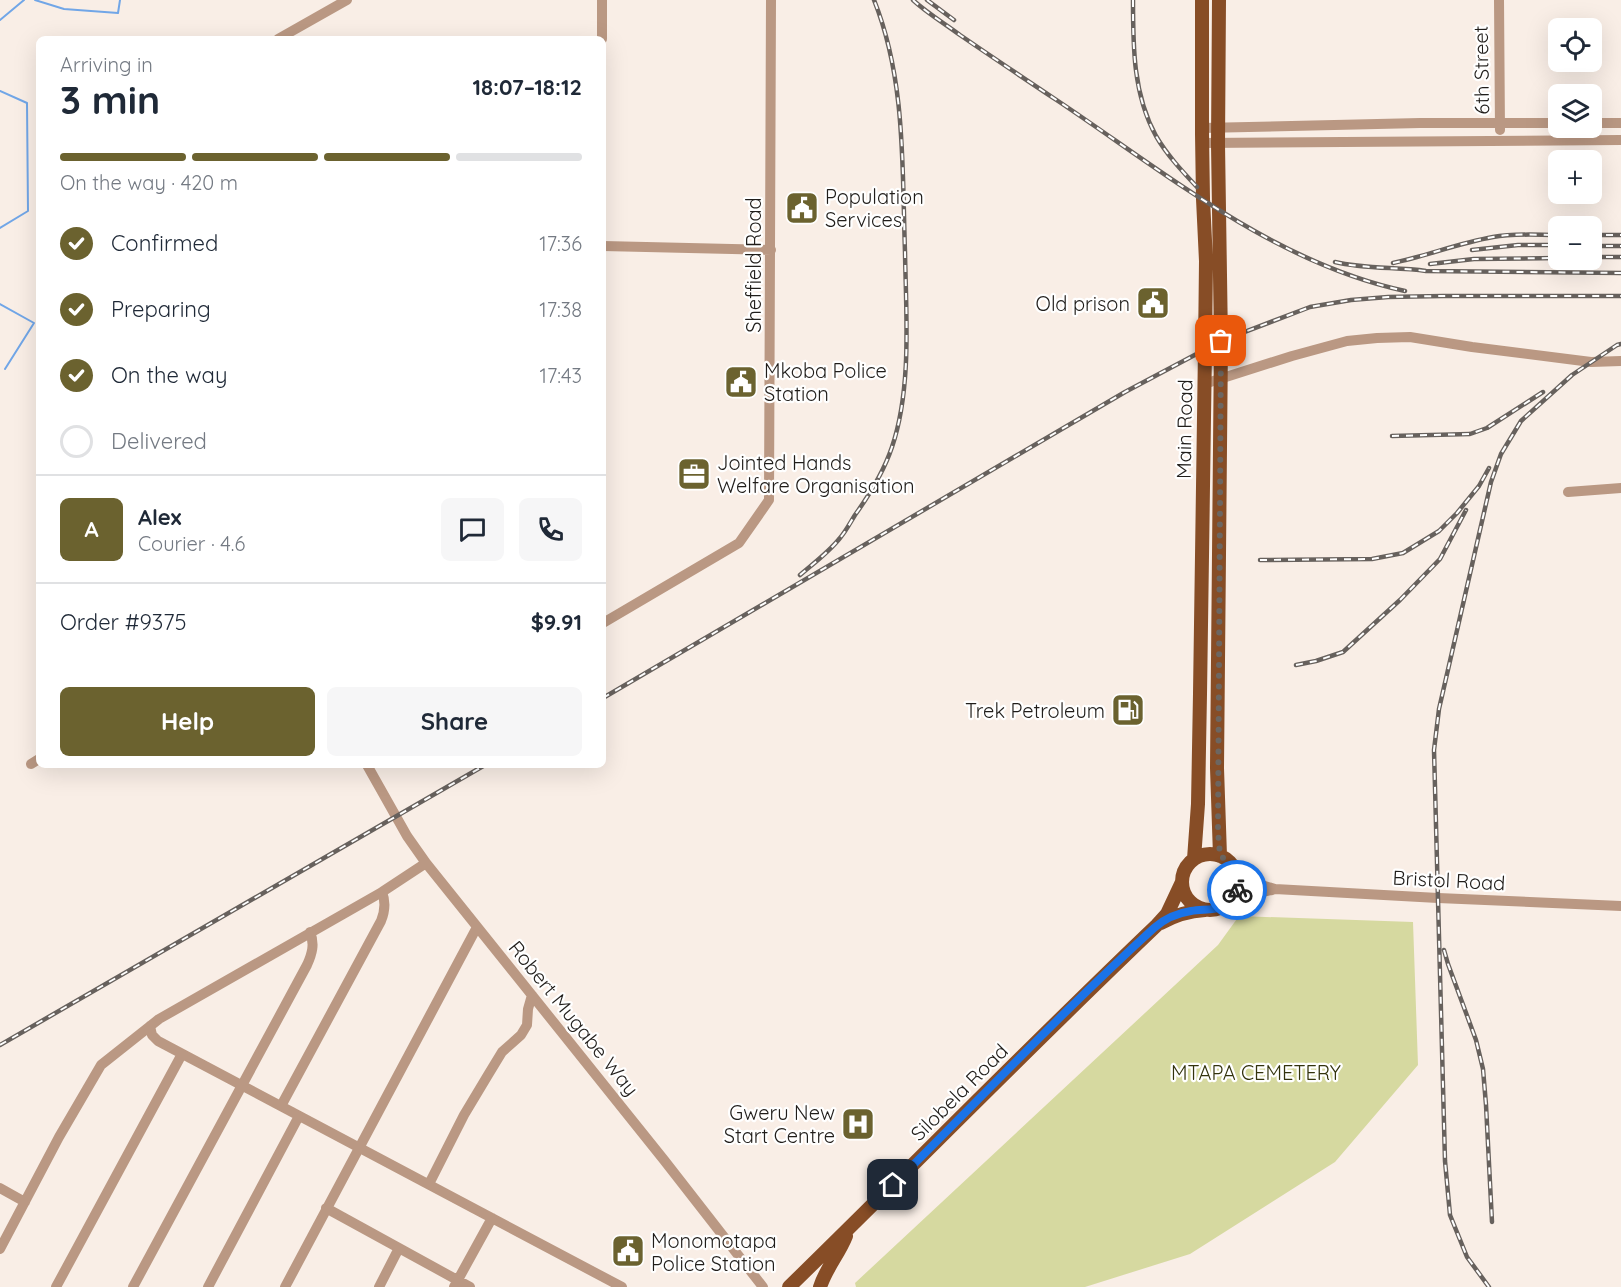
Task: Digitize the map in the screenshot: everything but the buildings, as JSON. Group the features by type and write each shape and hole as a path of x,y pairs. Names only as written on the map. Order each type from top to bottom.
{"main road":[{"name":"Main Road","path":"1194,859 1198,804 1206,261 1202,143 1202,0"},
{"name":"Main Road","path":"1219,0 1220,379 1217,768 1220,856"},
{"path":"1202,24 1219,26"},
{"path":"1203,510 1219,509"},
{"path":"1209,854 1220,856 1228,860 1234,868 1237,890 1233,898 1221,908 1207,910 1194,905 1185,895 1182,882 1185,869 1194,859 1209,854"},
{"name":"Silobela Road","path":"789,1287 1157,925 1167,914 1182,882"},
{"name":"Silobela Road","path":"1157,925 1174,915 1207,910"},
{"path":"820,1287 849,1228"}],"street":[{"path":"283,36 347,0"},
{"path":"602,0 602,36"},
{"name":"Sheffield Road","path":"606,621 739,543 770,500 771,0"},
{"name":"6th Street","path":"1499,0 1500,140"},
{"path":"1202,128 1548,123"},
{"path":"1602,123 1621,123"},
{"path":"1356,125 1356,141"},
{"path":"1202,143 1621,140"},
{"path":"606,246 771,250"},
{"path":"1204,384 1347,341 1377,338 1410,337 1591,362 1621,361"},
{"path":"1568,492 1621,488"},
{"name":"Robert Mugabe Way","path":"369,768 407,836 426,863 763,1287"},
{"path":"0,1249 59,1137 101,1065 159,1019 382,892 426,863"},
{"name":"Bristol Road","path":"1237,877 1275,889 1621,906"},
{"name":"Bristol Road","path":"1233,898 1275,889"},
{"path":"281,1106 381,921 385,904 382,892"},
{"path":"285,1287 477,927"},
{"path":"133,1287 311,955 313,938 310,932"},
{"path":"527,1025 532,995"},
{"path":"429,1184 464,1115 502,1052 521,1035 542,1008"},
{"path":"150,1026 152,1035 158,1041 622,1287"},
{"path":"57,1287 182,1054"},
{"path":"208,1287 299,1116"},
{"path":"0,1188 25,1202"},
{"path":"326,1208 399,1248 456,1284 470,1287"},
{"path":"456,1284 492,1218"},
{"path":"379,1287 399,1248"}],"green space":[{"name":"MTAPA CEMETERY","path":"1239,916 1413,922 1418,1065 1335,1162 1190,1254 1085,1287 856,1287 855,1283 1218,945"}],"waterway":[{"path":"0,20 24,0"},
{"path":"35,0 64,9 118,13 120,0"},
{"path":"0,91 27,103 28,211 0,228"},
{"path":"0,304 34,323 5,369"}],"railway":[{"path":"800,575 836,543 871,491 892,447 903,400 907,325 900,124 892,61 874,0"},
{"path":"913,0 960,35 1224,213 1311,260 1357,278 1405,291"},
{"path":"927,0 954,20"},
{"path":"1133,0 1136,70 1148,120 1160,143 1197,187"},
{"path":"1393,263 1493,237 1548,235"},
{"path":"1602,235 1621,235"},
{"path":"1472,250 1518,245 1548,245"},
{"path":"1602,246 1621,246"},
{"path":"1602,257 1621,257"},
{"path":"1430,264 1474,259 1548,258"},
{"path":"1335,262 1357,266 1426,271 1621,273"},
{"path":"606,696 1125,392 1221,341 1310,307 1351,300 1443,296 1621,296"},
{"path":"1489,1287 1467,1257 1450,1215 1445,1161 1434,750 1439,709 1491,482 1501,454 1521,421 1572,375 1621,344"},
{"path":"1392,436 1470,434 1487,428 1543,392"},
{"path":"1260,560 1372,559 1403,553 1439,531 1479,486 1489,468"},
{"path":"1296,665 1343,652 1400,600 1440,559 1466,510"},
{"path":"0,1045 480,768"},
{"path":"1444,950 1476,1040 1483,1069 1492,1222"}],"way so far":[{"path":"1221,341 1218,831 1220,856 1228,860 1234,868 1237,890"}],"place":[{"name":"Population Services","path":"802,208"},
{"name":"Old prison","path":"1153,303"},
{"name":"Mkoba Police Station","path":"741,382"},
{"name":"Jointed Hands Welfare Organisation","path":"694,474"},
{"name":"Trek Petroleum","path":"1128,710"},
{"name":"Gweru New Start Centre","path":"858,1124"},
{"name":"Monomotapa Police Station","path":"628,1251"}],"route":[{"path":"893,1185 1157,925 1174,915 1221,908 1228,904 1237,890"}]}
